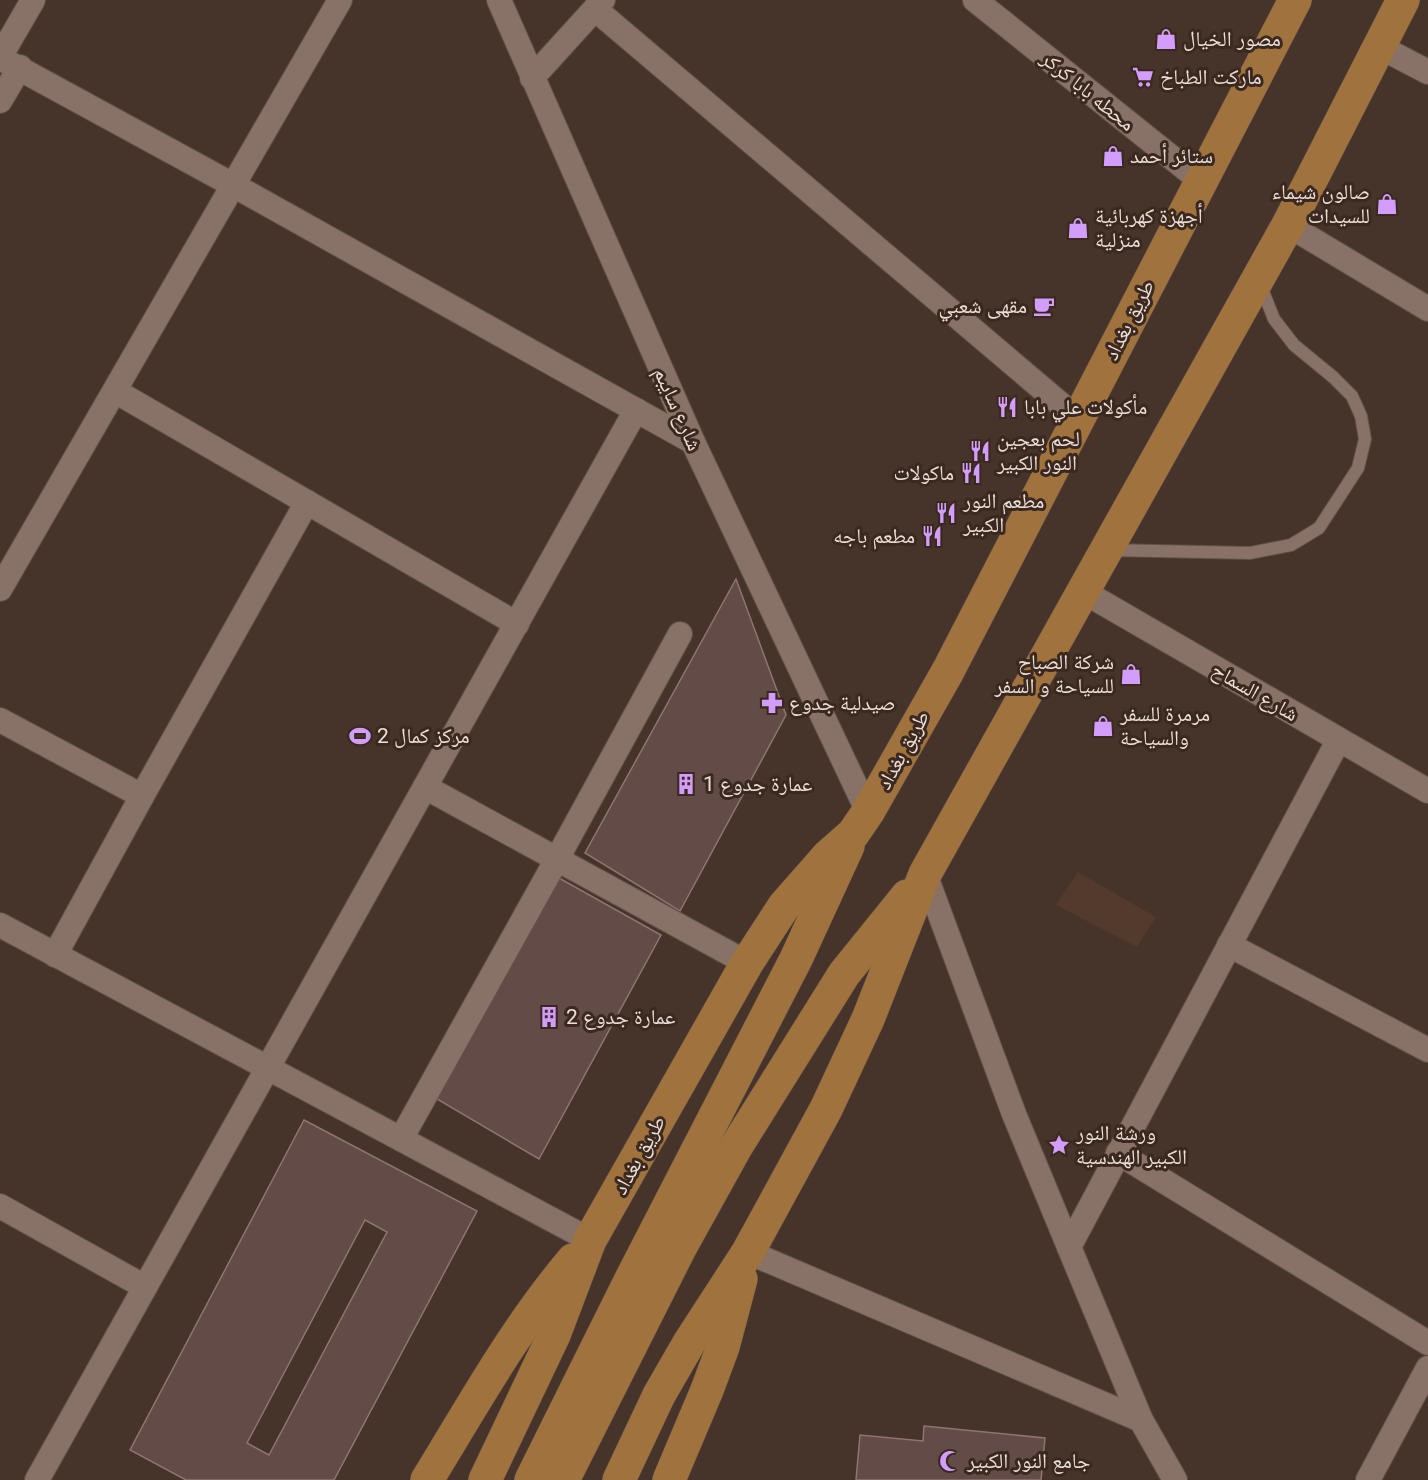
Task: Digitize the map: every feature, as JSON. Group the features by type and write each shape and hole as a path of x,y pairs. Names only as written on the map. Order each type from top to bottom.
{"main road":[{"name":"طريق بغداد","path":"485,1480 554,1335 590,1240 764,934 798,889 861,823 948,671 1295,0"},
{"path":"619,1480 659,1395 748,1252 826,1109 868,1018 926,874 1258,280 1403,0"},
{"path":"531,1480 636,1268 796,959 861,823"},
{"path":"563,1480 680,1248 742,1137 843,974 926,874"},
{"path":"427,1480 522,1326 551,1286 590,1240"},
{"path":"669,1480 723,1347 748,1252"}],"street":[{"path":"0,101 7,61 33,0"},
{"path":"0,589 340,0"},
{"name":"شارع سايبم","path":"499,0 861,823"},
{"name":"محطه بابا كركر","path":"975,0 1201,181"},
{"path":"532,78 599,4 1078,419"},
{"path":"1380,47 1428,72"},
{"path":"7,61 233,184 693,442"},
{"path":"1288,225 1428,309"},
{"path":"114,391 517,624"},
{"path":"37,1480 636,410"},
{"path":"55,955 307,502"},
{"name":"شارع السماح","path":"1084,592 1428,791"},
{"path":"401,1139 680,634"},
{"path":"0,720 142,796"},
{"path":"1069,1247 1338,741"},
{"path":"425,787 747,963"},
{"path":"926,874 1014,1114 1141,1420 1175,1480"},
{"path":"0,925 590,1240"},
{"path":"1229,945 1428,1050"},
{"path":"1118,1153 1428,1344"},
{"path":"3,1215 146,1287"},
{"path":"748,1252 1141,1420"},
{"path":"1368,1480 1428,1368"}],"lane":[{"path":"1107,550 1250,553 1291,544 1319,528 1358,468 1365,439 1361,416 1352,396 1334,377 1294,345 1274,319 1258,280"}],"shaded area":[{"path":"1078,872 1156,917 1137,947 1056,905"}],"building":[{"name":"عمارة جدوع 1","path":"736,579 786,715 680,911 585,853"},
{"name":"عمارة جدوع 2","path":"559,878 661,935 539,1159 437,1099"},
{"path":"304,1120 477,1211 334,1480 186,1480 130,1450","holes":["365,1220 387,1232 269,1455 247,1443"]},
{"name":"جامع النور الكبير","path":"924,1426 1045,1438 1041,1480 856,1480 860,1435 923,1441"}],"place":[{"name":"مصور الخيال","path":"1166,39"},
{"name":"ماركت الطباخ","path":"1143,77"},
{"name":"ستائر أحمد","path":"1113,156"},
{"name":"صالون شيماء للسيدات","path":"1387,204"},
{"name":"أجهزة كهربائية منزلية","path":"1078,228"},
{"name":"مقهى شعبي","path":"1044,306"},
{"name":"مأكولات علي بابا","path":"1007,407"},
{"name":"لحم بعجين النور الكبير","path":"980,451"},
{"name":"ماكولات","path":"971,473"},
{"name":"مطعم النور الكبير","path":"946,513"},
{"name":"مطعم باجه","path":"932,536"},
{"name":"شركة الصباح للسياحة و السفر","path":"1131,674"},
{"name":"صيدلية جدوع","path":"772,703"},
{"name":"مرمرة للسفر والسياحة","path":"1103,726"},
{"name":"مركز كمال 2","path":"360,736"},
{"name":"عمارة جدوع 1","path":"686,784"},
{"name":"عمارة جدوع 2","path":"549,1017"},
{"name":"ورشة النور الكبير الهندسية","path":"1059,1145"},
{"name":"جامع النور الكبير","path":"950,1461"}]}
